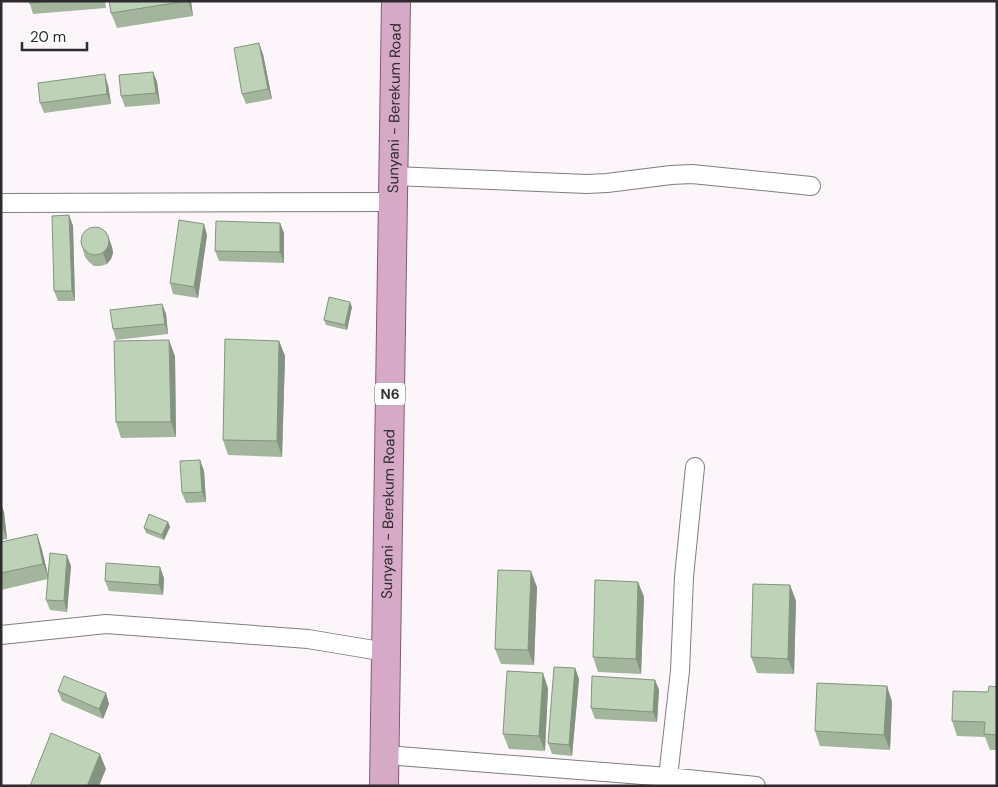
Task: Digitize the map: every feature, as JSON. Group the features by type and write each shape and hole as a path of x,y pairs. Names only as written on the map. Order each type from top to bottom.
{"main road":[{"name":"Sunyani - Berekum Road","path":"384,786 386,755 396,1"}],"street":[{"path":"1,203 587,184 692,174 811,186"},
{"path":"668,777 680,671 684,577 695,467"},
{"path":"1,636 106,624 308,639 386,652"},
{"path":"386,755 668,777 756,786"}],"building":[{"path":"29,1 56,1 29,3"},
{"path":"109,1 187,1 111,13"},
{"path":"259,43 268,89 242,94 234,48"},
{"path":"153,72 156,93 121,96 119,75"},
{"path":"105,74 107,94 40,103 38,83"},
{"path":"69,215 72,291 54,291 52,216"},
{"path":"179,220 204,224 194,287 170,283"},
{"path":"216,221 280,223 280,252 215,251"},
{"path":"95,227 105,231 109,241 105,251 95,255 85,251 81,241 85,231"},
{"path":"329,297 350,302 345,325 324,320"},
{"path":"162,304 165,324 113,329 110,310"},
{"path":"225,339 279,341 277,441 223,440"},
{"path":"169,340 171,422 116,422 114,341"},
{"path":"200,460 202,492 182,493 180,461"},
{"path":"1,510 3,529 1,529"},
{"path":"149,514 168,522 162,535 144,528"},
{"path":"37,534 43,564 1,573 1,542"},
{"path":"50,553 67,555 64,601 46,600"},
{"path":"106,563 160,567 159,585 105,581"},
{"path":"498,570 531,571 528,650 495,649"},
{"path":"595,580 638,582 636,659 593,657"},
{"path":"753,584 790,585 788,659 751,657"},
{"path":"554,667 575,668 569,745 548,743"},
{"path":"507,671 543,673 539,736 503,734"},
{"path":"64,676 106,693 99,709 58,691"},
{"path":"592,676 655,680 653,712 591,708"},
{"path":"817,683 887,686 884,735 815,731"},
{"path":"989,686 997,687 997,735 984,734 985,722 952,721 953,691 988,692"},
{"path":"51,733 100,754 87,786 30,786"}]}
